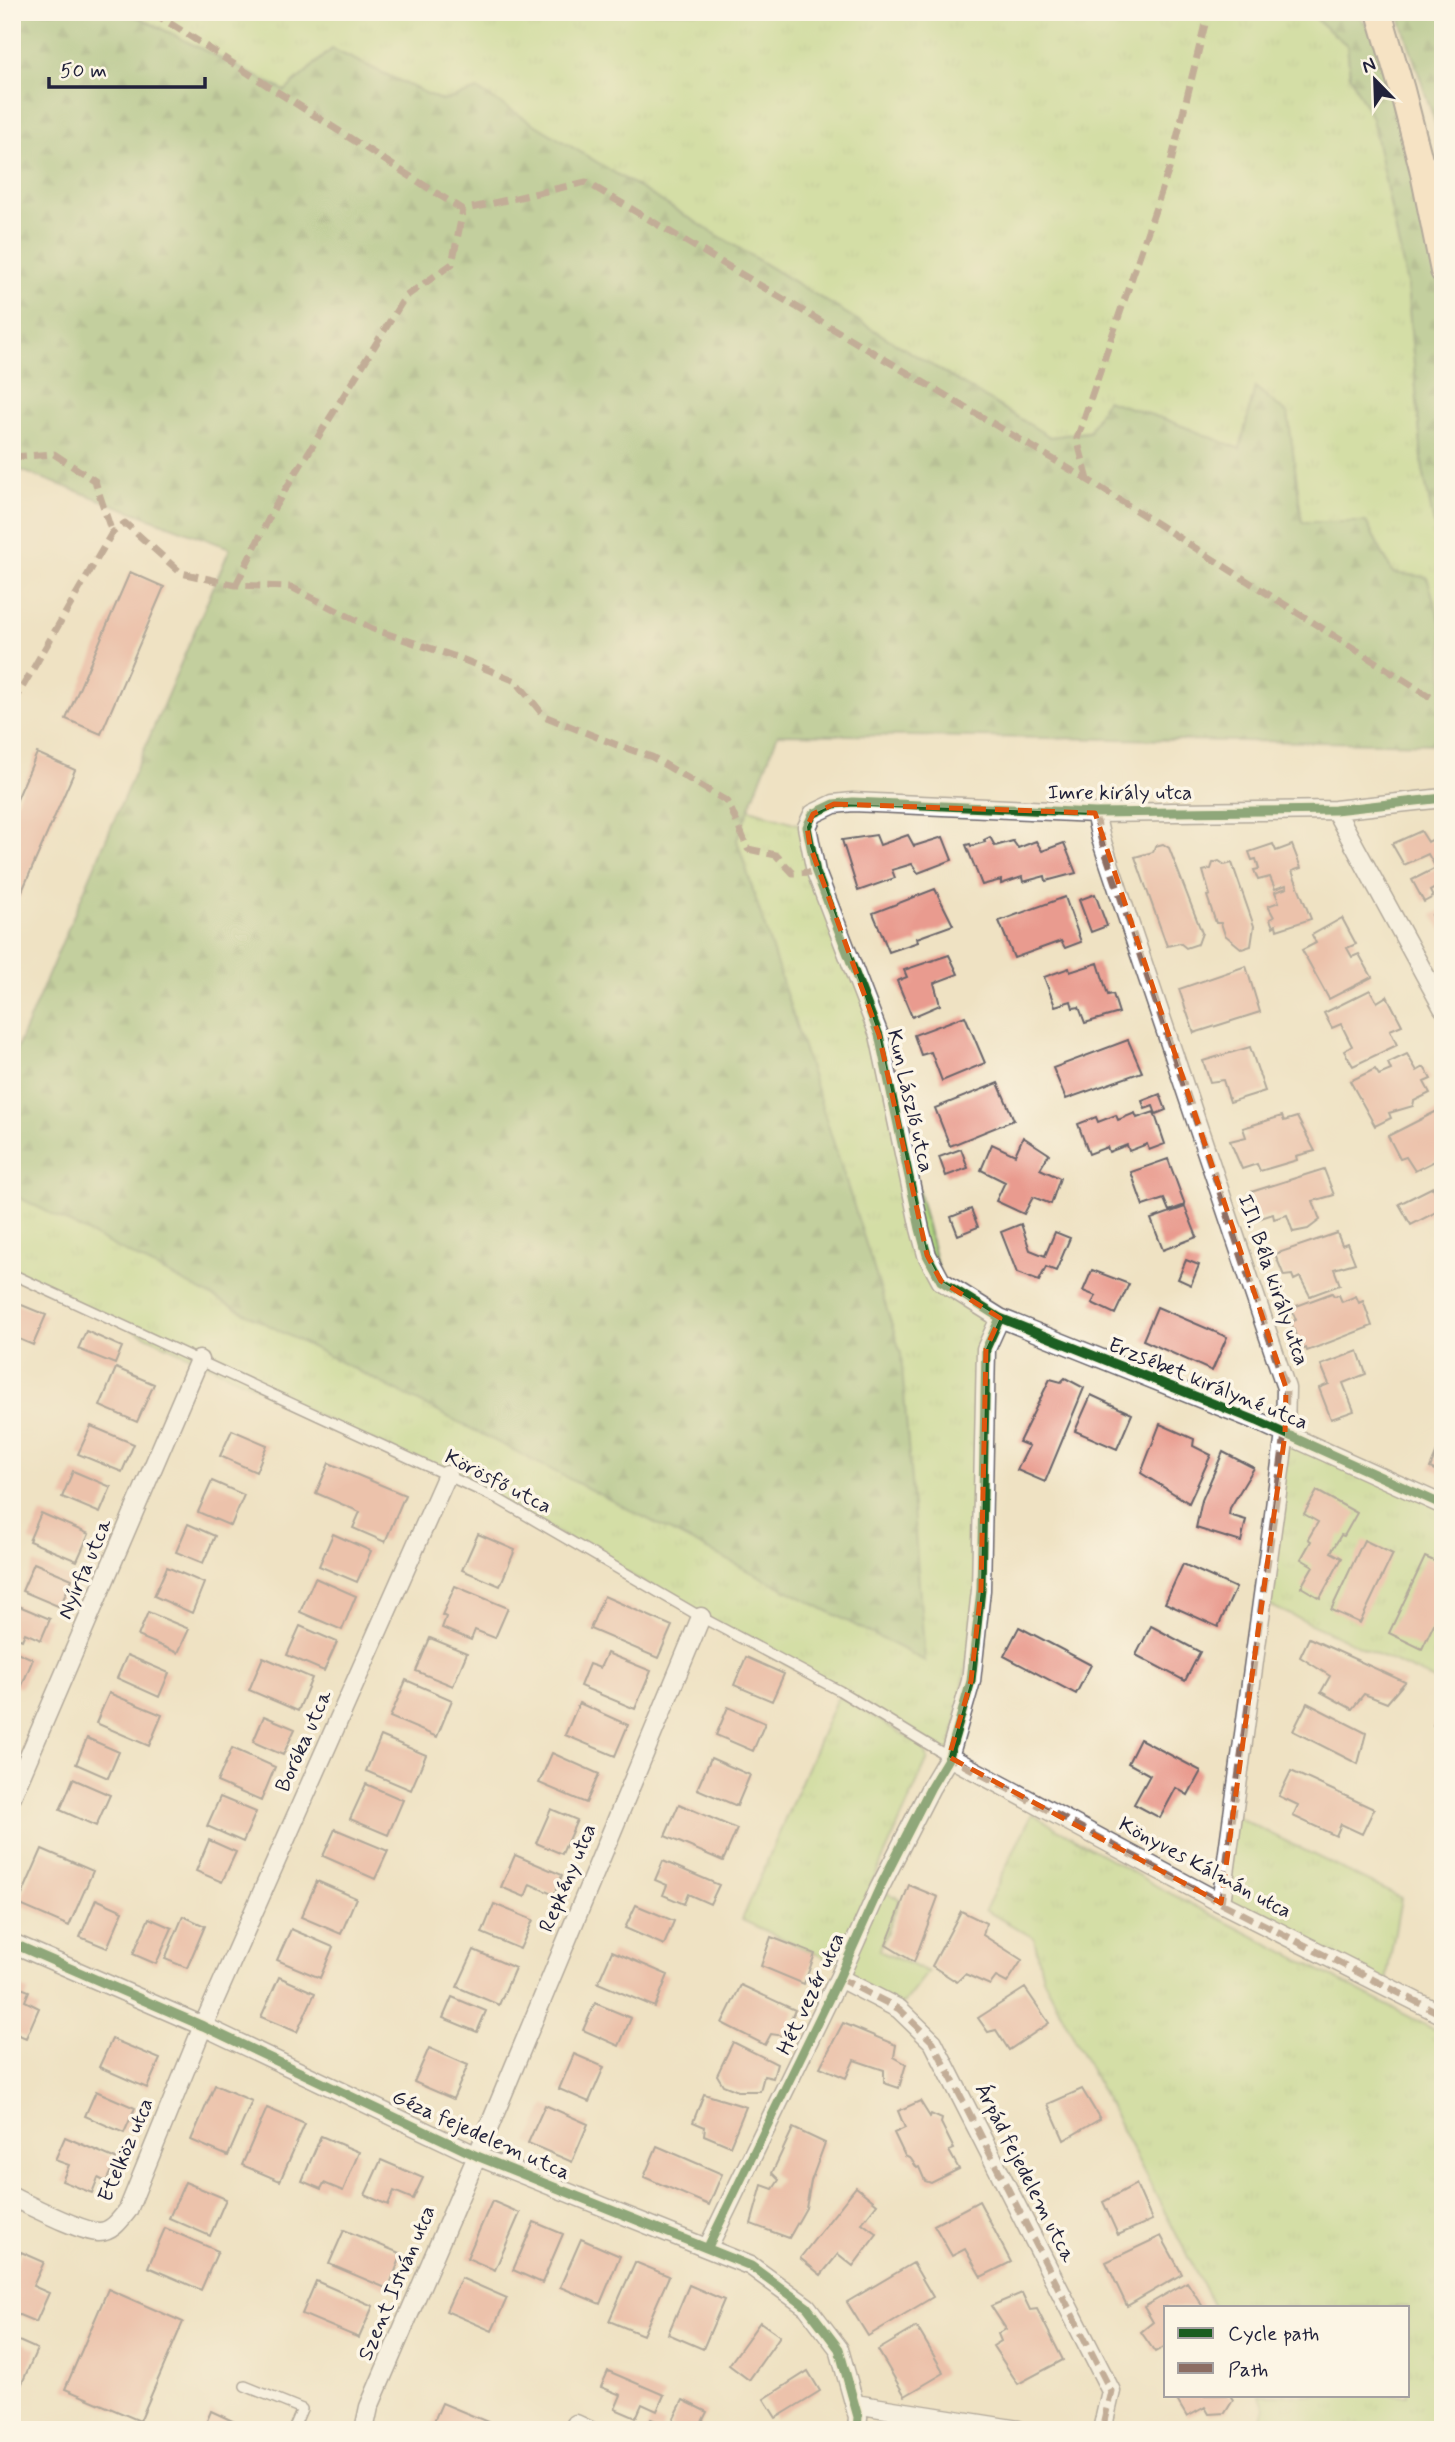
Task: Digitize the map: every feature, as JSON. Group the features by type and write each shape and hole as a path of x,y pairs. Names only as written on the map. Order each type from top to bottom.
{"main road":[{"path":"1378,12 1402,90 1433,167 1443,271"}],"street":[{"name":"Imre király utca","path":"807,827 813,814 834,804 853,802 1095,813 1335,810 1443,798"},
{"path":"1335,810 1443,1008"},
{"name":"III. Béla király utca","path":"1095,813 1101,839 1286,1388 1285,1434 1220,1903"},
{"name":"Kun László utca","path":"807,827 821,890 879,1035 927,1255 941,1281 962,1294"},
{"name":"Erzsébet királyné utca","path":"962,1294 1000,1318 1285,1434 1443,1505"},
{"path":"949,1758 971,1681 981,1590 986,1349 1000,1318"},
{"name":"Nyírfa utca","path":"12,1796 199,1360"},
{"name":"Boróka utca","path":"202,2026 447,1475"},
{"name":"Repkény utca","path":"477,2155 701,1617"},
{"name":"Könyves Kálmán utca","path":"949,1758 1220,1903 1443,2015"},
{"name":"Hét vezér utca","path":"708,2248 839,1978 879,1889 931,1787 949,1758"},
{"name":"Géza fejedelem utca","path":"12,1943 202,2026 477,2155 751,2266 807,2307 839,2349 855,2404 858,2430"},
{"name":"Árpád fejedelem utca","path":"839,1978 899,2010 933,2042 1111,2391 1102,2430"},
{"name":"Etelköz utca","path":"12,2197 83,2229 100,2232 117,2225 128,2210 202,2026"},
{"name":"Szent István utca","path":"364,2430 369,2407 477,2155"},
{"path":"855,2404 1019,2430"}],"lane":[{"name":"Körösfő utca","path":"12,1274 498,1499 701,1617 840,1691 949,1758"},
{"path":"245,2386 302,2409 293,2430"}],"highlighted area":[{"path":"834,804 1095,813 1286,1388 1285,1434 1221,1903 949,1757 971,1681 981,1590 986,1349 1000,1318 941,1281 927,1255 879,1035 810,846 807,827 813,814"}],"green space":[{"path":"12,12 128,12 285,91 332,49 442,101 478,90 1050,437 1089,432 1106,400 1167,420 1240,449 1255,387 1288,414 1302,522 1366,522 1393,573 1427,577 1443,631 1443,744 778,734 737,840 901,1354 925,1661 12,1194 12,1060 230,548 12,467"},
{"path":"128,12 1313,12 1319,22 1347,45 1350,76 1372,118 1407,284 1423,470 1443,569 1443,631 1427,578 1393,573 1366,522 1302,522 1288,414 1255,388 1240,449 1167,420 1050,437 478,91 442,101 332,49 285,91"},
{"path":"1313,12 1353,12 1374,33 1422,203 1443,304 1443,569 1423,470 1407,284 1372,118 1350,76 1347,45 1319,22"},
{"path":"1398,12 1443,12 1443,147"},
{"path":"728,802 807,827 879,1035 941,1281 1000,1318 986,1349 981,1590 949,1757 498,1499 12,1274 12,1060"},
{"path":"1286,1434 1443,1505 1443,1684 1262,1602"},
{"path":"840,1697 924,1747 928,1759 836,1963 742,1920 836,1700"},
{"path":"1032,1814 1162,1889 1443,2034 1443,2430 1259,2430 1265,2407 1260,2396 1410,2396 1410,2306 1213,2306 1043,1978 1034,1938 985,1910"},
{"path":"1233,1815 1401,1898 1385,1986 1221,1903"},
{"path":"879,1889 900,1899 879,1951 928,1972 899,2009 839,1978"}],"building":[{"path":"130,572 164,587 101,734 66,719"},
{"path":"37,753 75,770 12,914 12,811"},
{"path":"1421,831 1428,842 1443,834 1443,891 1440,892 1437,887 1430,891 1433,897 1424,902 1412,880 1436,868 1428,854 1404,865 1392,844"},
{"path":"876,835 880,845 908,835 914,846 943,837 952,860 918,873 912,864 892,870 895,878 858,891 842,840"},
{"path":"990,837 995,846 1013,841 1018,848 1036,841 1042,851 1064,843 1076,873 1046,881 1045,876 1023,882 1022,877 1001,884 1001,880 982,885 966,845 985,842 984,840"},
{"path":"1163,844 1169,848 1202,933 1198,944 1186,948 1180,943 1167,946 1135,857 1153,852 1155,846"},
{"path":"1273,844 1276,851 1292,845 1301,868 1292,871 1311,919 1277,930 1270,919 1274,917 1268,906 1279,902 1275,892 1287,888 1286,885 1275,889 1270,877 1258,880 1254,870 1259,869 1256,859 1252,860 1249,852"},
{"path":"1219,861 1225,865 1232,863 1254,926 1251,946 1242,949 1225,935 1221,923 1216,923 1207,896 1210,895 1203,871 1211,869 1213,863"},
{"path":"935,889 953,925 889,952 873,913"},
{"path":"1095,894 1107,926 1091,932 1079,900"},
{"path":"1065,897 1081,942 1065,948 1061,941 1014,958 999,921"},
{"path":"1443,909 1443,934 1432,915"},
{"path":"1342,918 1356,944 1347,948 1352,957 1359,954 1372,977 1329,999 1302,950 1316,943 1312,935"},
{"path":"949,955 958,974 934,983 940,1005 912,1017 897,981 907,977 904,970"},
{"path":"1098,963 1108,995 1113,994 1119,1013 1085,1023 1079,1007 1073,1008 1071,1001 1055,1006 1044,977 1069,968 1070,972"},
{"path":"1246,966 1260,1012 1194,1033 1179,989"},
{"path":"1370,990 1377,1002 1387,996 1402,1025 1390,1030 1397,1045 1353,1066 1344,1051 1352,1046 1341,1024 1332,1028 1324,1013"},
{"path":"965,1016 985,1063 942,1081 931,1052 921,1055 914,1035"},
{"path":"1128,1040 1142,1072 1066,1099 1053,1068"},
{"path":"1250,1047 1265,1091 1230,1102 1223,1080 1210,1082 1203,1061"},
{"path":"1407,1054 1417,1071 1424,1067 1431,1079 1424,1082 1430,1093 1414,1101 1413,1106 1389,1113 1391,1118 1375,1126 1350,1081 1375,1069 1379,1075 1391,1070 1388,1063"},
{"path":"998,1083 1014,1120 950,1146 935,1108"},
{"path":"1160,1094 1166,1110 1156,1114 1153,1106 1145,1109 1142,1101"},
{"path":"1443,1108 1443,1157 1415,1171 1406,1157 1400,1159 1388,1136"},
{"path":"1154,1112 1165,1144 1149,1150 1147,1144 1129,1151 1127,1145 1109,1152 1107,1147 1089,1154 1078,1124 1096,1117 1098,1122 1116,1115 1118,1120 1135,1113 1137,1118"},
{"path":"1282,1116 1284,1121 1297,1117 1315,1151 1296,1156 1297,1160 1260,1171 1257,1164 1242,1169 1230,1141 1246,1137 1243,1128"},
{"path":"1023,1137 1049,1154 1040,1169 1060,1178 1051,1204 1033,1197 1024,1214 996,1201 1005,1182 981,1170 992,1144 1015,1155"},
{"path":"961,1149 968,1168 946,1176 939,1157"},
{"path":"1168,1159 1185,1205 1169,1211 1164,1199 1143,1206 1131,1172"},
{"path":"1324,1169 1334,1195 1313,1201 1320,1220 1308,1229 1293,1232 1287,1215 1274,1219 1273,1214 1258,1219 1248,1193"},
{"path":"1433,1187 1435,1192 1443,1188 1443,1224 1436,1212 1411,1225 1399,1204"},
{"path":"1185,1207 1197,1237 1163,1250 1151,1219"},
{"path":"971,1209 978,1227 958,1235 951,1217"},
{"path":"1021,1224 1030,1250 1045,1256 1055,1232 1070,1238 1056,1271 1046,1267 1039,1281 1017,1273 1001,1232"},
{"path":"1337,1233 1342,1245 1347,1243 1355,1263 1334,1269 1340,1285 1310,1296 1300,1277 1294,1280 1292,1275 1284,1276 1275,1254"},
{"path":"1186,1260 1199,1265 1191,1285 1178,1279"},
{"path":"1092,1270 1129,1284 1115,1314 1092,1303 1096,1296 1083,1291"},
{"path":"1332,1293 1334,1296 1339,1295 1342,1302 1356,1296 1359,1303 1363,1301 1372,1326 1307,1351 1306,1348 1301,1350 1291,1322 1296,1320 1291,1308"},
{"path":"12,1301 46,1315 33,1345 12,1336"},
{"path":"1157,1307 1227,1337 1212,1371 1143,1340"},
{"path":"86,1331 122,1347 115,1364 78,1349"},
{"path":"1358,1351 1366,1374 1343,1383 1354,1411 1331,1419 1319,1388 1329,1384 1321,1365"},
{"path":"116,1368 154,1384 137,1422 100,1406"},
{"path":"1065,1378 1084,1388 1045,1482 1017,1470 1029,1446 1019,1442 1050,1379 1061,1382"},
{"path":"1091,1395 1132,1414 1117,1449 1075,1431"},
{"path":"1160,1424 1194,1439 1193,1446 1211,1455 1189,1503 1141,1473"},
{"path":"91,1426 134,1444 122,1472 78,1454"},
{"path":"232,1430 267,1445 256,1472 220,1456"},
{"path":"1443,1437 1443,1474 1430,1468"},
{"path":"1223,1452 1254,1468 1230,1508 1229,1515 1246,1520 1241,1542 1196,1528 1202,1500"},
{"path":"329,1463 405,1495 385,1542 353,1528 360,1512 316,1493"},
{"path":"73,1471 111,1487 100,1513 62,1497"},
{"path":"212,1481 244,1495 231,1526 198,1512"},
{"path":"1317,1491 1357,1513 1331,1552 1342,1558 1320,1598 1301,1587 1313,1566 1301,1559 1318,1522 1304,1514"},
{"path":"41,1513 89,1534 77,1561 29,1541"},
{"path":"188,1524 215,1536 203,1563 176,1552"},
{"path":"333,1534 371,1551 357,1582 319,1566"},
{"path":"478,1534 515,1550 500,1586 462,1570"},
{"path":"1364,1540 1393,1554 1360,1623 1331,1610"},
{"path":"1425,1557 1443,1565 1443,1605 1422,1649 1389,1633"},
{"path":"34,1563 72,1579 60,1607 22,1591"},
{"path":"1183,1564 1236,1588 1218,1627 1165,1603"},
{"path":"167,1567 204,1583 192,1613 154,1596"},
{"path":"315,1578 356,1596 342,1630 300,1612"},
{"path":"455,1586 508,1608 495,1638 475,1630 471,1640 442,1628 446,1617 442,1615"},
{"path":"604,1596 672,1626 658,1658 590,1629"},
{"path":"12,1603 50,1619 41,1640 25,1633 22,1640 12,1636"},
{"path":"148,1612 189,1629 178,1653 138,1636"},
{"path":"300,1626 337,1642 324,1671 287,1655"},
{"path":"1151,1626 1200,1652 1185,1681 1136,1655"},
{"path":"1019,1627 1091,1665 1076,1694 1004,1656"},
{"path":"430,1638 467,1653 453,1686 416,1671"},
{"path":"1309,1638 1405,1682 1387,1703 1364,1694 1352,1709 1321,1692 1330,1676 1300,1657"},
{"path":"12,1650 33,1659 21,1688 12,1685"},
{"path":"607,1653 651,1671 635,1709 580,1686 589,1664 600,1668"},
{"path":"127,1655 169,1673 159,1697 117,1678"},
{"path":"263,1657 312,1678 298,1711 249,1690"},
{"path":"746,1657 784,1674 772,1701 734,1685"},
{"path":"406,1680 452,1700 437,1737 390,1717"},
{"path":"109,1693 162,1715 149,1746 96,1723"},
{"path":"579,1703 628,1725 615,1756 565,1735"},
{"path":"1307,1703 1366,1733 1358,1764 1293,1731"},
{"path":"1443,1706 1443,1751 1435,1747 1442,1735 1433,1725"},
{"path":"728,1707 765,1723 753,1751 716,1735"},
{"path":"264,1716 295,1729 283,1755 253,1742"},
{"path":"381,1736 426,1755 411,1790 366,1771"},
{"path":"87,1738 119,1752 108,1778 76,1764"},
{"path":"1140,1739 1201,1771 1188,1795 1176,1788 1160,1818 1134,1804 1150,1775 1128,1763"},
{"path":"232,1748 275,1767 261,1801 217,1782"},
{"path":"552,1753 599,1774 586,1803 539,1783"},
{"path":"711,1758 750,1775 737,1806 697,1789"},
{"path":"1291,1771 1374,1809 1362,1834 1341,1824 1336,1836 1293,1816 1298,1805 1279,1796"},
{"path":"73,1779 110,1795 96,1826 60,1810"},
{"path":"366,1784 403,1800 388,1835 350,1819"},
{"path":"220,1797 256,1812 243,1842 207,1826"},
{"path":"679,1804 737,1829 723,1861 665,1836"},
{"path":"551,1809 577,1820 562,1854 536,1843"},
{"path":"335,1829 388,1851 375,1879 323,1856"},
{"path":"209,1840 236,1852 222,1882 196,1871"},
{"path":"42,1849 93,1871 69,1926 18,1904"},
{"path":"515,1855 562,1875 554,1895 530,1884 525,1897 501,1887"},
{"path":"663,1861 719,1885 710,1904 688,1894 684,1904 663,1895 667,1885 655,1880"},
{"path":"317,1881 356,1898 341,1934 301,1917"},
{"path":"909,1885 938,1897 914,1962 886,1945"},
{"path":"96,1899 123,1911 107,1948 80,1937"},
{"path":"494,1904 533,1920 520,1949 482,1933"},
{"path":"636,1905 674,1921 664,1945 625,1928"},
{"path":"961,1911 986,1923 983,1935 1022,1960 1007,1983 996,1977 990,1985 965,1974 957,1982 932,1966"},
{"path":"183,1916 205,1926 187,1968 165,1959"},
{"path":"149,1918 172,1928 156,1964 133,1954"},
{"path":"291,1929 333,1947 320,1978 277,1960"},
{"path":"771,1937 815,1954 804,1984 761,1966"},
{"path":"474,1950 515,1968 499,2005 457,1987"},
{"path":"612,1951 668,1975 655,2007 598,1983"},
{"path":"279,1977 315,1993 297,2032 261,2017"},
{"path":"13,1985 29,1991 25,2001 39,2008 26,2038 12,2032"},
{"path":"741,1985 795,2010 784,2036 771,2034 765,2045 722,2023"},
{"path":"1025,1988 1049,2023 1009,2050 996,2030 988,2032 978,2018"},
{"path":"452,1997 486,2011 477,2032 443,2018"},
{"path":"595,2003 631,2018 619,2046 583,2030"},
{"path":"843,2023 896,2045 894,2057 906,2064 899,2088 884,2083 884,2070 854,2060 846,2078 820,2067"},
{"path":"112,2039 160,2059 147,2088 99,2067"},
{"path":"733,2042 777,2064 773,2078 764,2076 760,2091 738,2091 723,2085 717,2075"},
{"path":"429,2048 468,2065 453,2099 414,2082"},
{"path":"574,2054 604,2067 589,2102 559,2089"},
{"path":"215,2085 252,2101 228,2156 191,2140"},
{"path":"1082,2089 1100,2119 1064,2140 1048,2104"},
{"path":"96,2091 135,2108 124,2133 85,2116"},
{"path":"704,2094 746,2107 730,2146 704,2135 705,2127 693,2122"},
{"path":"920,2101 930,2117 931,2114 942,2119 941,2123 954,2149 949,2151 959,2169 931,2183 925,2181 919,2167 905,2156 894,2133 905,2128 898,2111"},
{"path":"545,2105 588,2124 572,2162 528,2143"},
{"path":"267,2108 305,2124 280,2181 242,2165"},
{"path":"793,2128 825,2143 811,2181 806,2208 789,2238 751,2224 762,2185 773,2189 779,2180 772,2173"},
{"path":"321,2136 359,2152 343,2191 324,2183 321,2189 302,2181"},
{"path":"65,2137 116,2159 106,2182 98,2178 92,2193 62,2181 69,2165 55,2160"},
{"path":"657,2146 722,2174 709,2205 644,2177"},
{"path":"381,2160 423,2178 413,2199 394,2191 388,2205 365,2195"},
{"path":"185,2182 226,2199 210,2236 169,2218"},
{"path":"1136,2184 1152,2220 1118,2235 1103,2202"},
{"path":"856,2187 877,2204 862,2223 877,2234 853,2266 838,2254 821,2275 800,2258"},
{"path":"492,2201 520,2213 495,2270 467,2258"},
{"path":"979,2201 1011,2262 981,2277 965,2249 952,2256 934,2225"},
{"path":"534,2222 563,2234 542,2283 513,2270"},
{"path":"165,2228 218,2251 201,2290 148,2267"},
{"path":"344,2230 402,2254 388,2289 329,2264"},
{"path":"1161,2236 1182,2274 1127,2306 1106,2262"},
{"path":"581,2239 620,2256 600,2304 560,2287"},
{"path":"21,2252 44,2262 33,2286 49,2293 36,2322 12,2312 12,2274"},
{"path":"635,2262 669,2276 643,2335 609,2321"},
{"path":"913,2263 933,2297 868,2336 847,2302"},
{"path":"461,2278 507,2298 492,2331 446,2311"},
{"path":"316,2281 373,2306 359,2338 302,2314"},
{"path":"1187,2282 1202,2306 1164,2306 1164,2347 1155,2352 1141,2332 1153,2322 1144,2307"},
{"path":"689,2285 724,2300 703,2349 668,2334"},
{"path":"108,2289 183,2322 140,2421 65,2389"},
{"path":"1022,2293 1030,2310 1037,2309 1063,2360 1018,2384 993,2346 1001,2341 998,2334 1006,2329 991,2306"},
{"path":"760,2322 780,2336 749,2380 729,2365"},
{"path":"917,2327 944,2373 905,2396 878,2350"},
{"path":"12,2338 37,2349 12,2406"},
{"path":"608,2371 664,2395 657,2411 642,2404 636,2418 615,2409 621,2395 601,2387"},
{"path":"808,2371 820,2391 776,2418 764,2399"},
{"path":"1175,2396 1231,2396 1233,2400 1225,2413 1209,2414 1205,2407 1187,2417"},
{"path":"683,2400 707,2412 698,2430 679,2430 670,2426"},
{"path":"442,2403 500,2427 499,2430 430,2430"},
{"path":"211,2411 252,2430 203,2430"},
{"path":"651,2419 664,2424 662,2430 646,2430"}],"marked path":[{"path":"152,12 463,210 586,182 1088,480 1443,705"},
{"path":"1088,480 1077,439 1170,166 1208,12"},
{"path":"236,585 274,508 405,297 452,264 463,210"},
{"path":"12,457 54,454 95,481 112,533"},
{"path":"12,705 112,533 125,523 181,573 236,585 291,587 373,629 459,658 516,681 544,716 652,757 728,802 748,849 776,855 793,873 816,872"},
{"path":"1095,813 1101,839 1286,1388 1285,1434 1221,1903"},
{"path":"951,1751 949,1757 1221,1903 1443,2015"},
{"path":"839,1978 899,2009 933,2042 1111,2391 1102,2430"}],"cycle path":[{"path":"1443,798 1335,810 1095,813 853,802 834,804 813,814 807,827 816,872 879,1035 920,1229 927,1255 941,1281 1000,1318 1257,1421 1443,1505"},
{"path":"708,2247 839,1978 879,1889 949,1757 971,1681 981,1590 986,1349 1000,1318"},
{"path":"12,1943 203,2026 477,2156 751,2266 807,2307 839,2349 858,2417 857,2430"}]}
